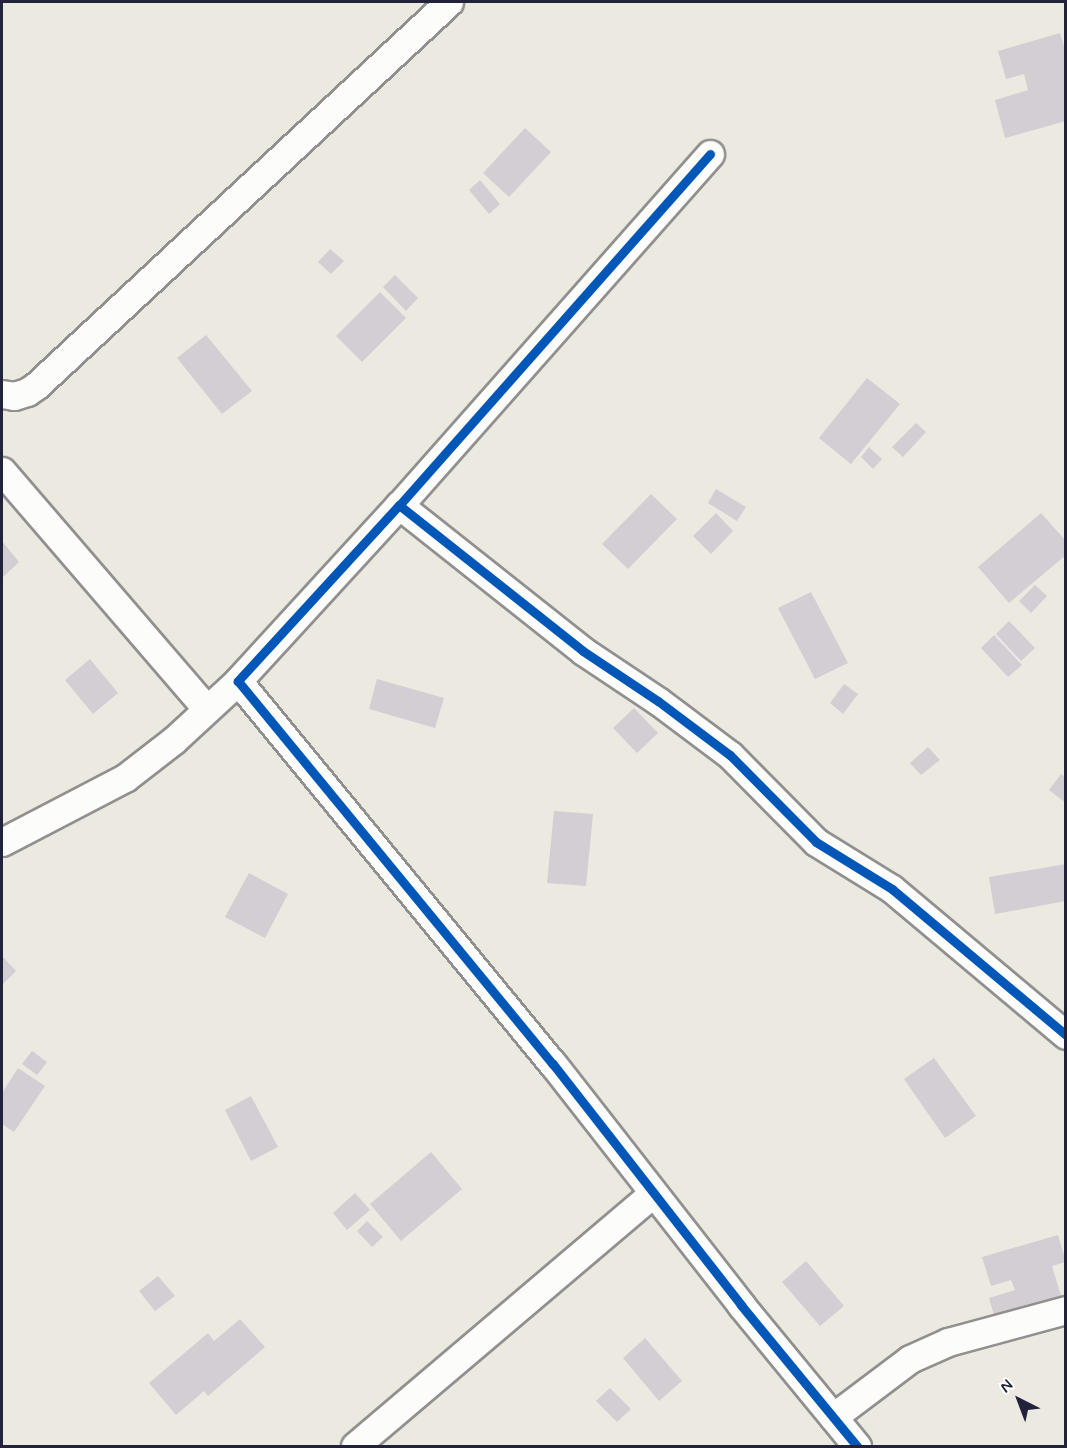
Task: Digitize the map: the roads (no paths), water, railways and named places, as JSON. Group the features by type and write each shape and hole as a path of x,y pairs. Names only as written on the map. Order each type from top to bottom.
{"street":[{"path":"2,394 14,396 36,386 448,2"},
{"path":"2,842 125,778 174,740 237,681 399,505 710,154"},
{"path":"2,471 207,709"},
{"path":"399,505 583,651 658,701 730,755 816,842 891,889 1065,1035"},
{"path":"237,681 553,1064 653,1193 857,1446"},
{"path":"355,1446 653,1193"},
{"path":"833,1417 910,1359 948,1342 1065,1310"}]}
